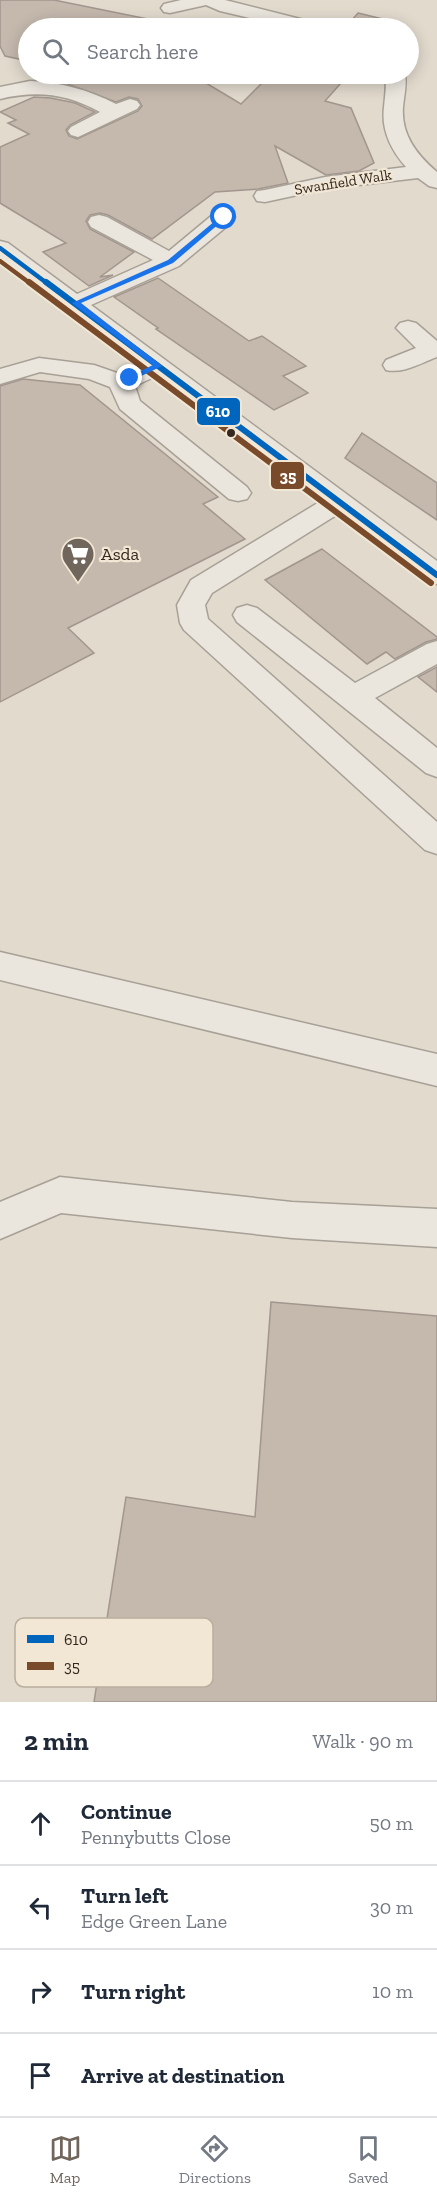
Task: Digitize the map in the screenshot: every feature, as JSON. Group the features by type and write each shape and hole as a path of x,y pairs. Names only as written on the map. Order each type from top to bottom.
{"street":[{"path":"170,8 203,0"},
{"path":"210,0 226,7 272,18"},
{"path":"397,84 393,113 397,137 405,153 429,177"},
{"path":"0,93 26,88 54,88 72,91 122,108 78,131"},
{"name":"Swanfield Walk","path":"265,196 325,183 429,177"},
{"path":"76,303 171,261 224,217"},
{"path":"99,222 171,261"},
{"path":"0,248 437,575"},
{"path":"408,328 435,348"},
{"path":"395,365 435,348"},
{"path":"0,377 39,365 94,372 121,383 158,366"},
{"path":"121,383 129,404 238,493"},
{"path":"339,502 201,587 191,605 194,623 437,841"},
{"path":"247,615 437,765"},
{"path":"353,697 437,651"},
{"path":"0,966 437,1070"},
{"path":"0,1221 60,1195 291,1220 437,1228"}],"building":[{"path":"0,0 54,0 143,18 18,18 18,59 5,56 0,46"},
{"path":"358,13 379,18 354,18"},
{"path":"68,84 208,84 241,104 261,84 340,84 325,101 351,108 374,163 359,171 326,175 275,146 288,183 258,189 215,192 152,239 108,215 100,213 90,215 86,221 90,229 134,252 100,277 113,275 89,286 43,252 66,243 0,203 0,147 29,134 8,123 16,120 0,112 34,97 75,103 95,112 70,125 66,130 69,136 77,139 138,111 142,106 138,99 129,97 116,102"},
{"path":"158,278 249,341 262,336 306,366 283,376 308,393 274,410 156,329 158,328 114,297"},
{"name":"Asda","path":"23,379 80,385 218,497 203,504 245,539 68,628 94,653 0,702 0,386"},
{"path":"362,433 437,483 437,520 345,458"},
{"path":"322,549 437,639 426,642 395,659 386,652 367,664 265,580"},
{"path":"437,667 437,692 418,677"},
{"path":"271,1302 437,1316 437,1702 94,1702 96,1687 213,1687 213,1618 107,1618 126,1497 255,1517"}],"transit line":[{"name":"610","path":"0,248 437,575"},
{"name":"35","path":"0,261 431,583"}],"place":[{"name":"Asda","path":"78,583"}],"route":[{"path":"130,378 158,366 76,303 171,261 224,217"}]}
